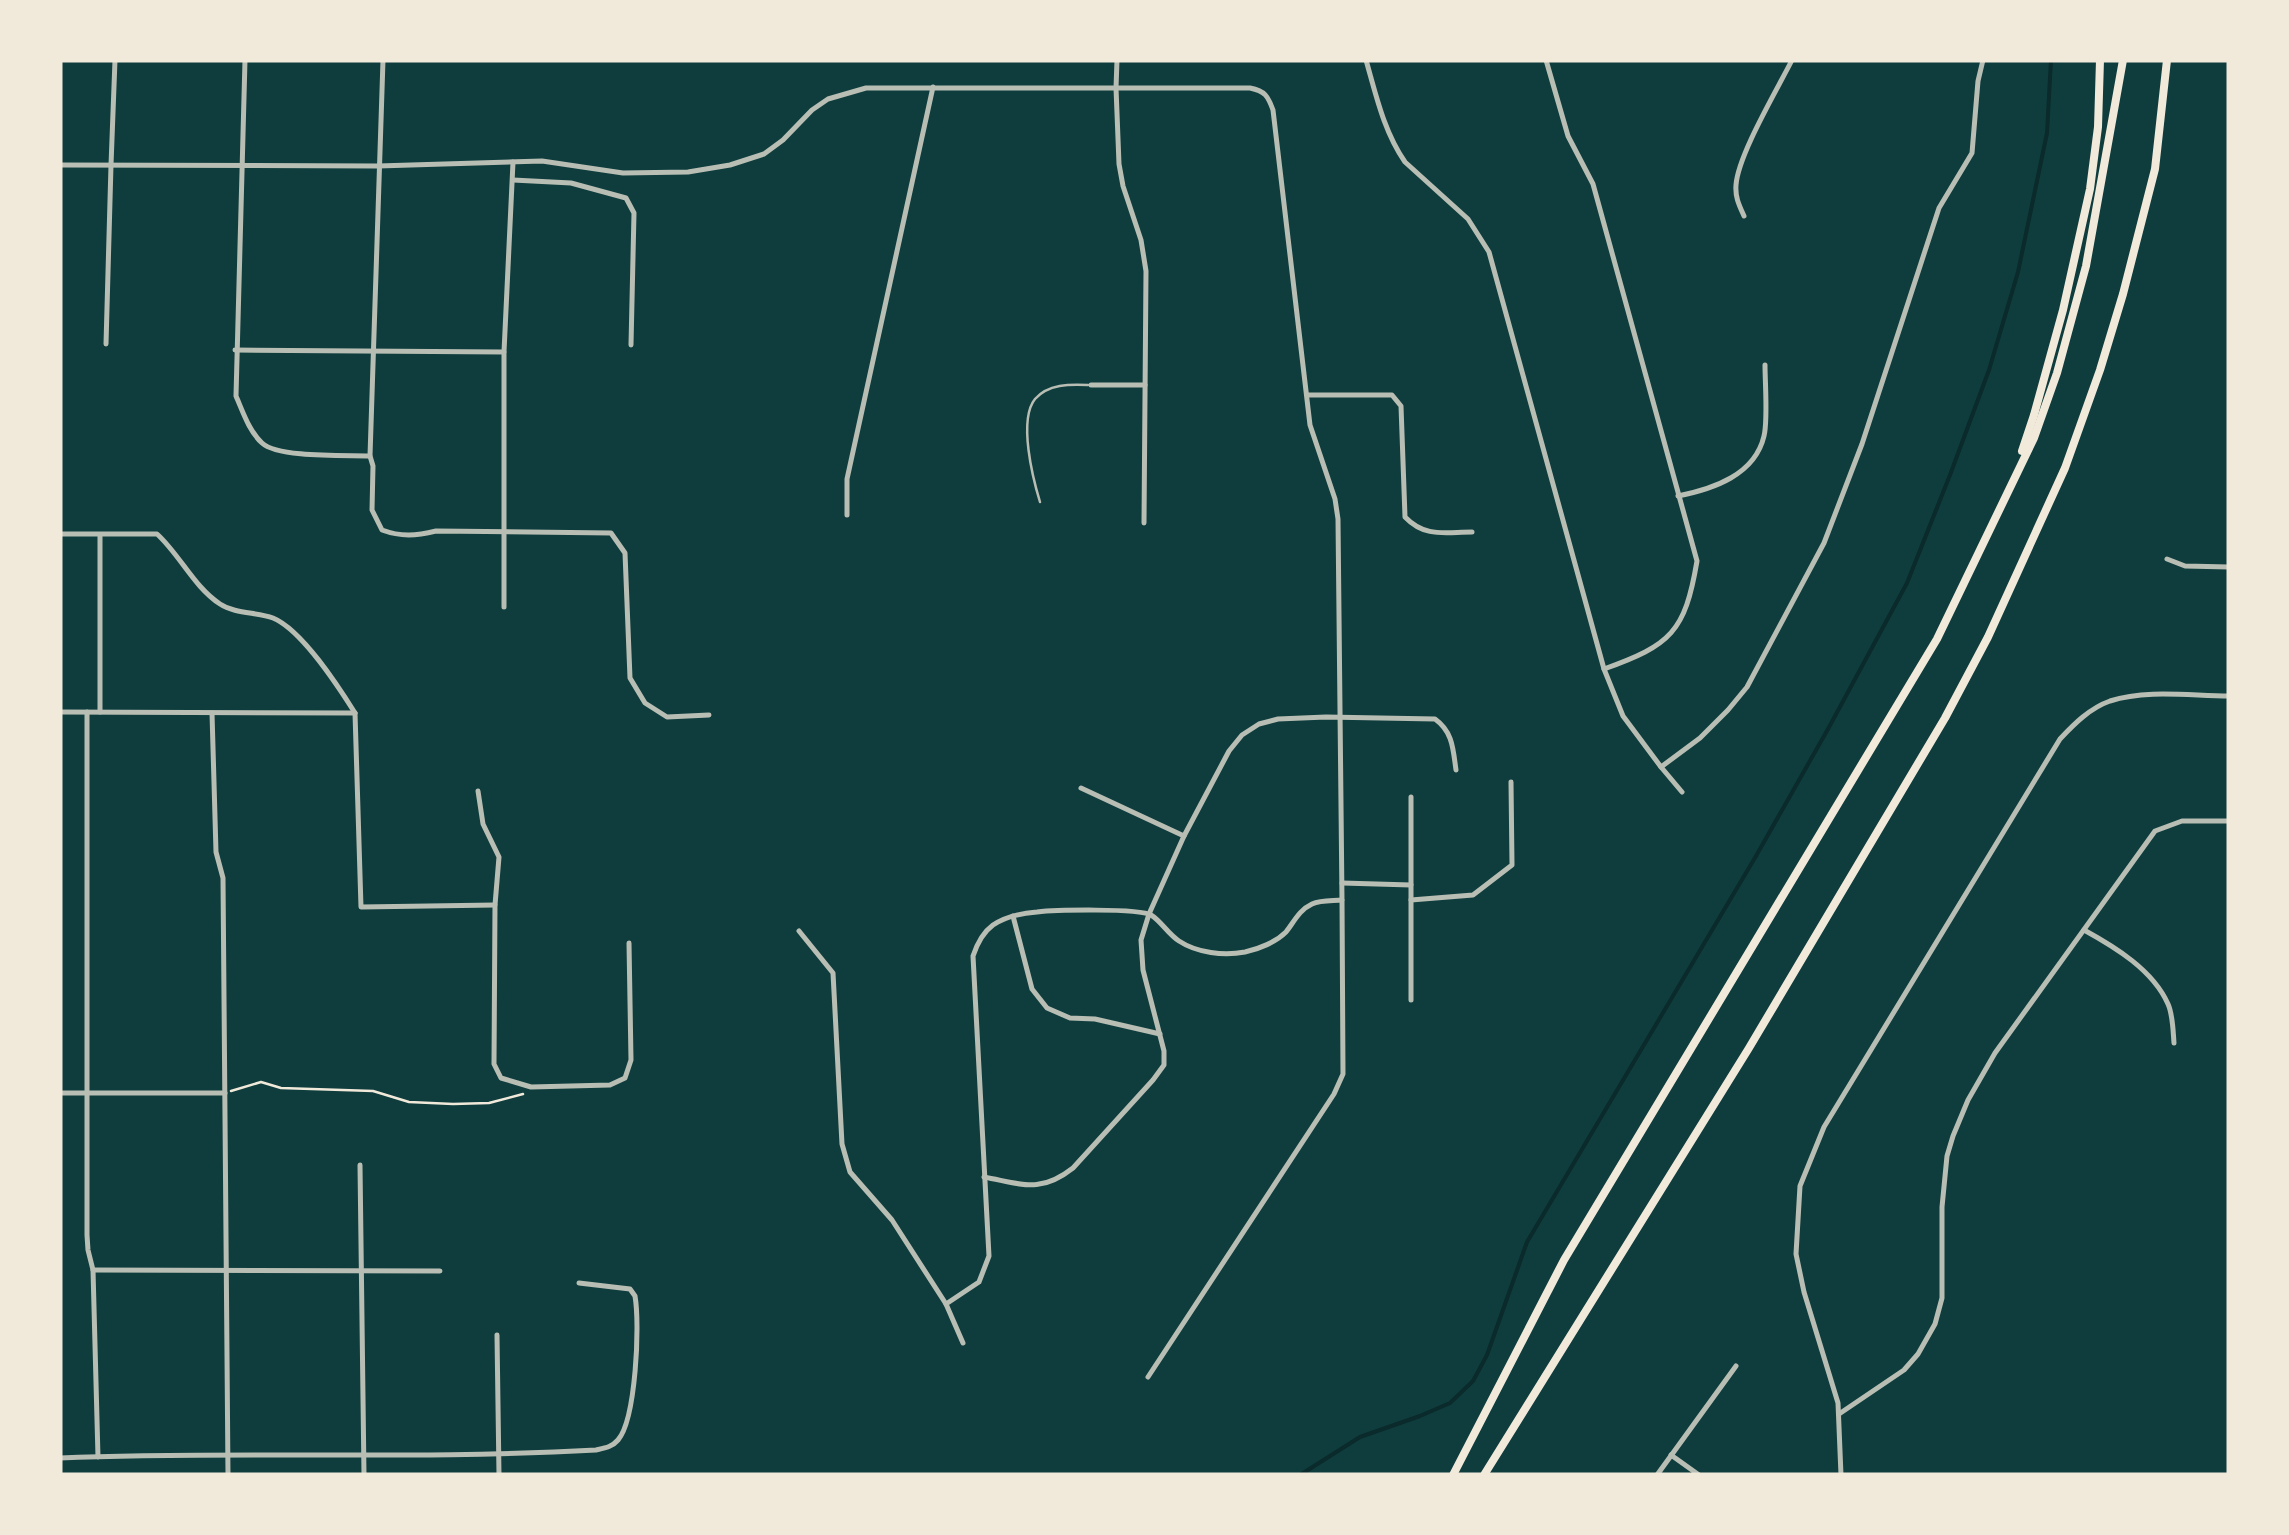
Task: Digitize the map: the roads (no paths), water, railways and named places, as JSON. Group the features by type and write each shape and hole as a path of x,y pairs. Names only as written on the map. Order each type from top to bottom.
{"highway":[{"path":"2010,485 2044,380 2090,189 2098,127 2100,60"},
{"path":"1453,1475 1564,1260 1938,639 2034,438 2057,373 2086,266 2124,60"},
{"path":"1484,1475 1750,1048 1945,718 1988,637 2065,468 2106,351 2156,169 2168,60"}],"street":[{"path":"106,344 115,60"},
{"path":"246,60 236,396 249,426 264,446 279,452 370,456"},
{"path":"383,60 372,351 372,510 382,530 394,535 418,536 436,531 611,533 626,553 630,678 645,703 667,717 709,715"},
{"path":"1117,60 1119,164 1142,240 1146,271 1144,523"},
{"path":"1366,60 1385,124 1399,152 1468,219 1488,252 1604,669 1623,716 1682,792"},
{"path":"1546,60 1568,136 1593,184 1697,562 1686,608 1665,640 1650,651 1604,669"},
{"path":"1744,216 1736,198 1741,162 1792,60"},
{"path":"1661,767 1700,738 1746,687 1824,542 1862,444 1939,208 1972,153 1983,60"},
{"path":"847,514 847,479 932,87"},
{"path":"60,166 378,166 542,161 624,173 679,172 730,166 764,154 828,99 866,88 1262,90 1273,110 1310,424 1336,499 1338,519 1343,1074 1334,1094 1148,1377"},
{"path":"504,607 504,352 513,162"},
{"path":"512,180 571,182 626,198 634,213 631,345"},
{"path":"235,350 504,352"},
{"path":"1678,496 1725,482 1749,464 1764,437 1765,365"},
{"path":"1090,385 1145,385"},
{"path":"1307,395 1392,395 1401,406 1405,517 1426,532 1472,532"},
{"path":"60,534 156,534 171,547 205,592 224,607 271,617 290,628 342,692 355,713 360,908 495,905"},
{"path":"100,534 100,712"},
{"path":"2167,559 2185,566 2229,568"},
{"path":"1842,1475 1838,1403 1796,1254 1800,1186 1824,1128 2060,739 2080,718 2108,702 2138,695 2229,696"},
{"path":"60,712 355,713"},
{"path":"86,712 87,1236 94,1270 98,1456"},
{"path":"212,713 216,852 223,878 228,1475"},
{"path":"984,1176 1030,1186 1048,1184 1073,1168 1164,1065 1164,1050 1143,970 1141,940 1184,836 1221,762 1242,735 1278,719 1435,719 1445,726 1451,738 1456,770"},
{"path":"1411,900 1473,895 1512,864 1511,782"},
{"path":"1081,788 1184,836"},
{"path":"478,792 483,824 499,857 494,1064 501,1078 530,1087 610,1085 625,1078 630,1060 629,944"},
{"path":"1411,1000 1412,798"},
{"path":"1839,1414 1904,1370 1935,1324 1942,1298 1942,1207 1947,1156 1968,1100 1995,1053 2156,831 2182,820 2229,821"},
{"path":"1342,883 1411,885"},
{"path":"946,1304 972,1288 984,1272 989,1256 973,956 985,932 1013,916 1037,912 1149,914 1179,941 1198,950 1220,954 1246,952 1284,934 1310,905 1342,900"},
{"path":"1013,916 1032,989 1047,1008 1070,1018 1095,1019 1160,1034"},
{"path":"799,930 833,973 842,1144 850,1172 892,1220 946,1304 963,1343"},
{"path":"2084,930 2111,944 2154,981 2170,1006 2174,1044"},
{"path":"60,1093 225,1093"},
{"path":"360,1165 364,1475"},
{"path":"94,1270 440,1271"},
{"path":"60,1458 228,1454 498,1456 611,1446 625,1428 635,1376 635,1296 630,1289 579,1284"},
{"path":"497,1335 499,1475"},
{"path":"1657,1475 1736,1366"},
{"path":"1671,1455 1699,1475"}],"lane":[{"path":"1040,502 1030,468 1029,410 1036,398 1049,389 1067,384 1090,385"}],"waterway":[{"path":"1300,1475 1360,1437 1450,1403 1473,1381 1487,1355 1527,1242 1756,856 1907,583 1989,370 2018,272 2047,133 2051,60"}]}
